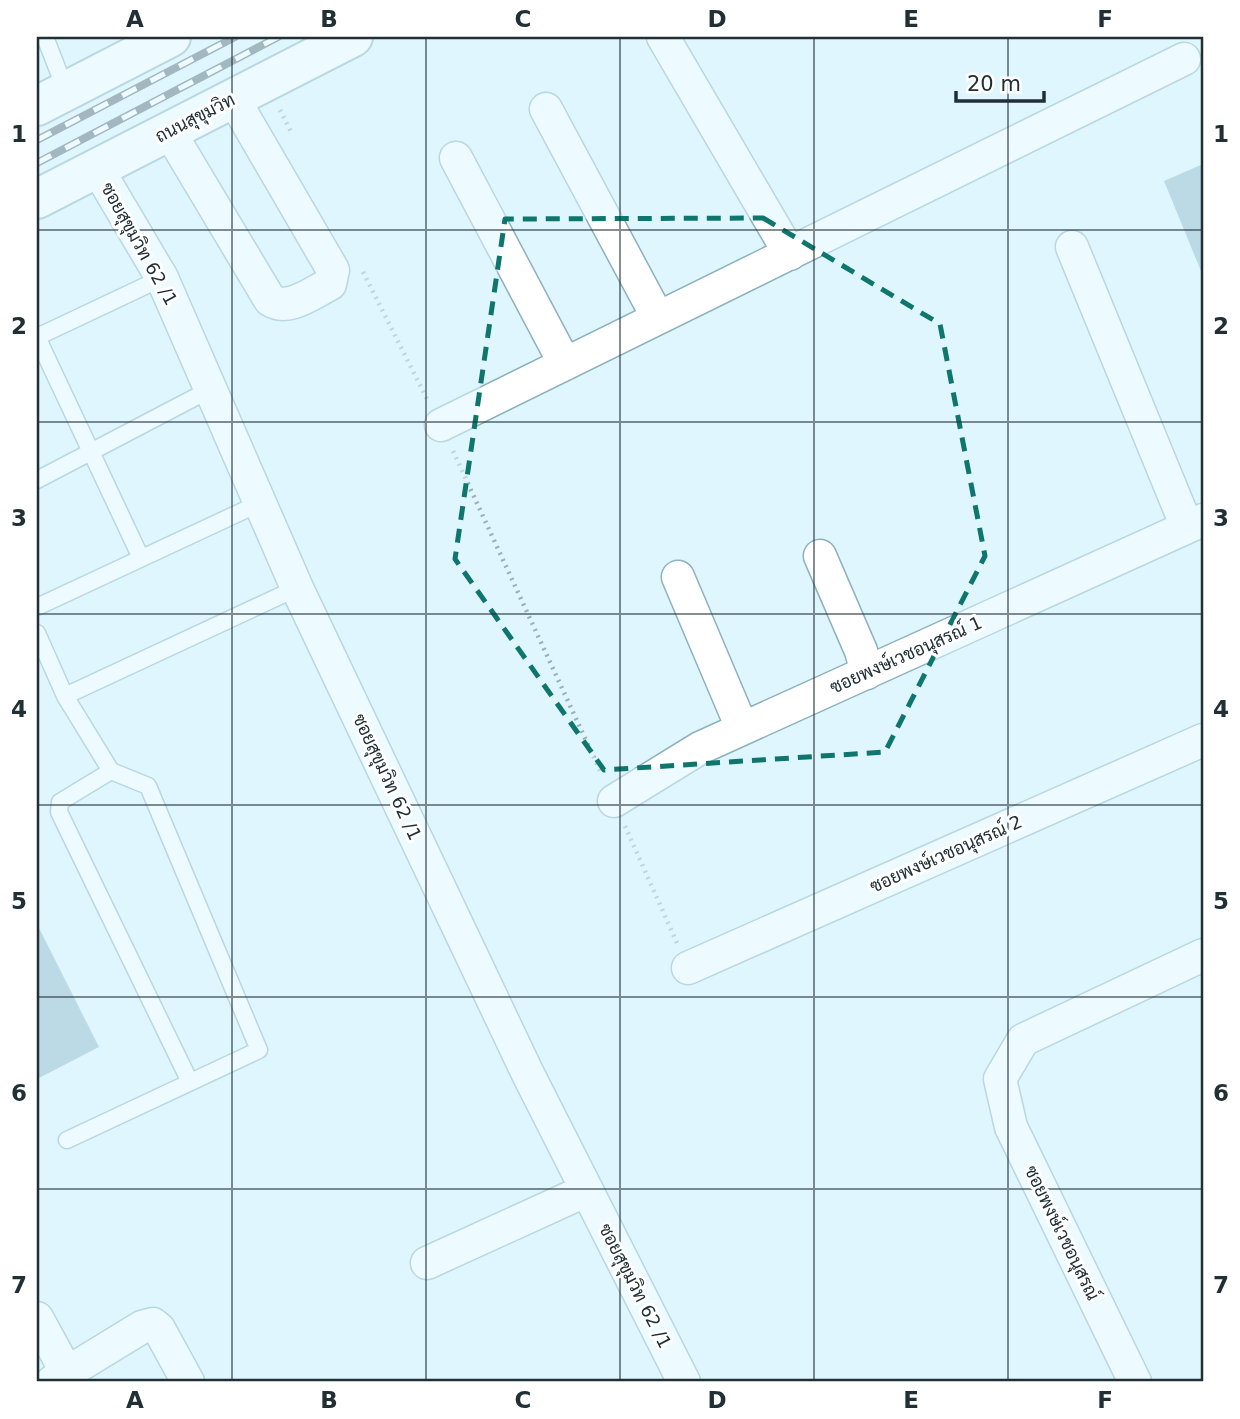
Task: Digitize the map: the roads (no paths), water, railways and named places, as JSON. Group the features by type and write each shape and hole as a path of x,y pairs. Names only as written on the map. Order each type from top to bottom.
{"main road":[{"path":"51,99 171,37"},
{"name":"ถนนสุขุมวิท","path":"37,199 353,37"}],"street":[{"path":"663,37 790,254"},
{"path":"441,425 1184,58"},
{"path":"169,131 270,300 278,306 288,305 330,284 333,270 249,90"},
{"path":"546,109 658,318"},
{"path":"456,158 565,364"},
{"name":"ซอยสุขุมวิท 62 /1","path":"97,168 162,278 297,588 528,1074 684,1382"},
{"path":"1072,247 1195,523"},
{"name":"ซอยพงษ์เวชอนุสรณ์ 1","path":"614,801 700,748 1195,523"},
{"path":"820,556 861,651 867,673"},
{"path":"678,577 742,728"},
{"name":"ซอยพงษ์เวชอนุสรณ์ 2","path":"688,968 1203,740"},
{"name":"ซอยพงษ์เวชอนุสรณ์","path":"1135,1382 1011,1127 1000,1079 1023,1040 1203,955"},
{"path":"427,1263 587,1190"},
{"path":"37,1318 60,1378 142,1327 153,1324 159,1329 188,1382"}],"lane":[{"path":"45,37 51,99"},
{"path":"141,558 37,337 162,278"},
{"path":"37,480 211,389"},
{"path":"37,607 260,503"},
{"path":"65,696 297,588"},
{"path":"37,633 65,696 111,771 148,786 259,1050 67,1140"},
{"path":"111,771 60,802 59,812 190,1082"}],"railway":[{"path":"37,140 235,37"},
{"path":"37,163 278,37"}]}
